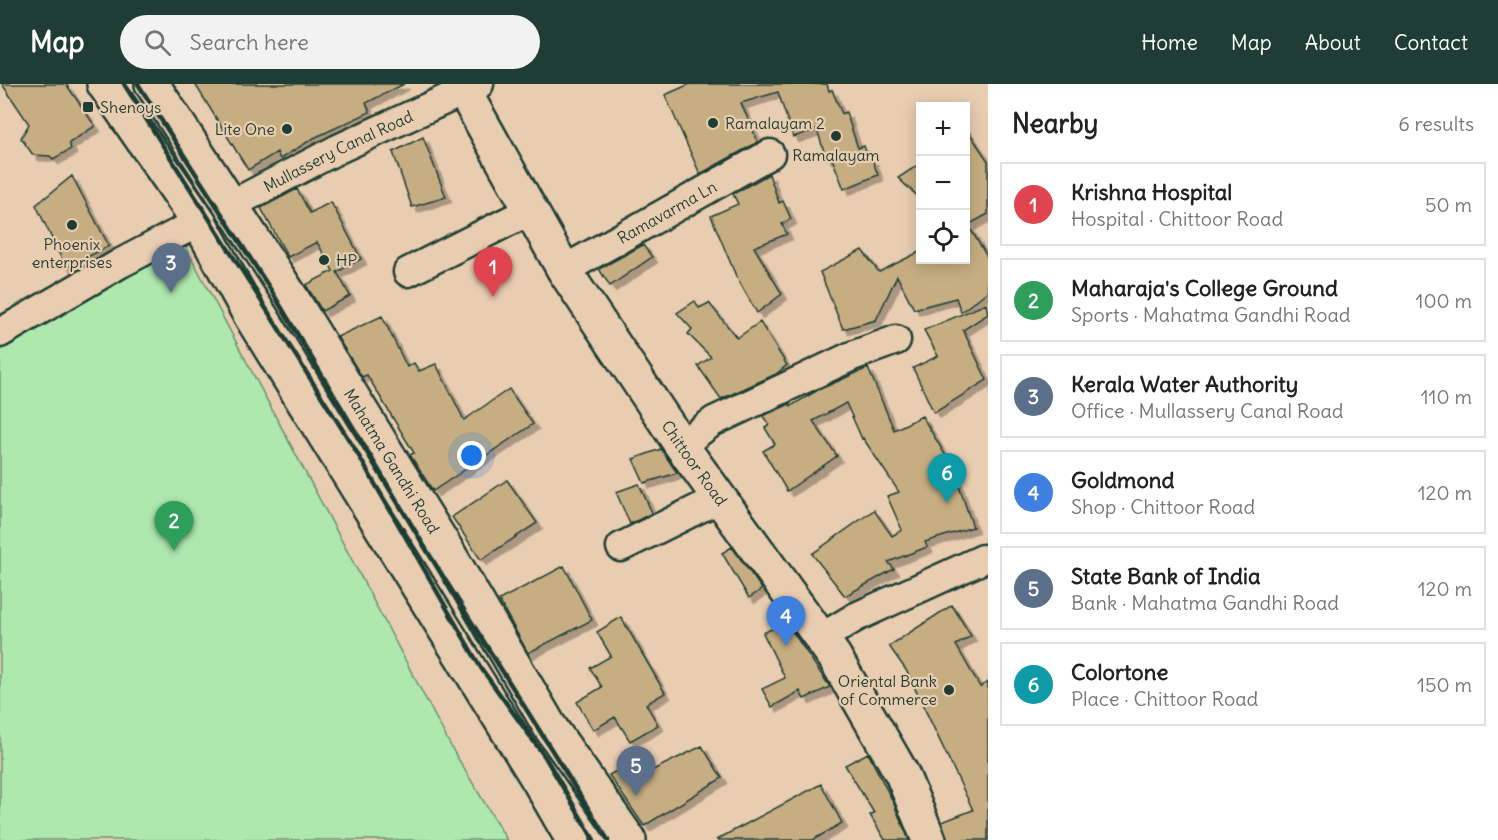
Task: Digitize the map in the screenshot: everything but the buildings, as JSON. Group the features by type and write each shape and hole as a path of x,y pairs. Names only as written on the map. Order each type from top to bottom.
{"main road":[{"path":"104,84 199,222 250,315 533,771 573,840"},
{"name":"Mahatma Gandhi Road","path":"152,84 291,297 449,554 550,727 629,840"},
{"name":"Chittoor Road","path":"468,86 564,270 681,445 834,656 902,774 928,840"},
{"path":"308,407 347,390"}],"street":[{"name":"Mullassery Canal Road","path":"231,205 338,149 468,86"},
{"name":"Ramavarma Ln","path":"564,270 770,154"},
{"path":"408,272 531,210"},
{"path":"0,333 121,263 199,222"},
{"path":"681,445 714,422 852,356 896,339"},
{"path":"621,547 720,498"},
{"path":"821,638 856,616 983,559"}],"green space":[{"path":"184,244 454,752 507,840 0,840 0,350"}],"railway":[{"path":"124,84 356,451 481,668 545,757 594,840"},
{"path":"138,84 274,295 429,554 608,840"}],"place":[{"name":"Shenoys","path":"88,107"},
{"name":"Ramalayam 2","path":"713,123"},
{"name":"Lite One","path":"287,129"},
{"name":"Ramalayam","path":"836,136"},
{"name":"Phoenix enterprises","path":"72,225"},
{"name":"HP","path":"324,260"},
{"name":"Kerala Water Authority","path":"171,293"},
{"name":"Krishna Hospital","path":"493,297"},
{"name":"Colortone","path":"947,503"},
{"name":"Maharaja's College Ground","path":"174,551"},
{"name":"Goldmond","path":"786,646"},
{"name":"Oriental Bank of Commerce","path":"949,690"},
{"name":"State Bank of India","path":"636,796"}]}
